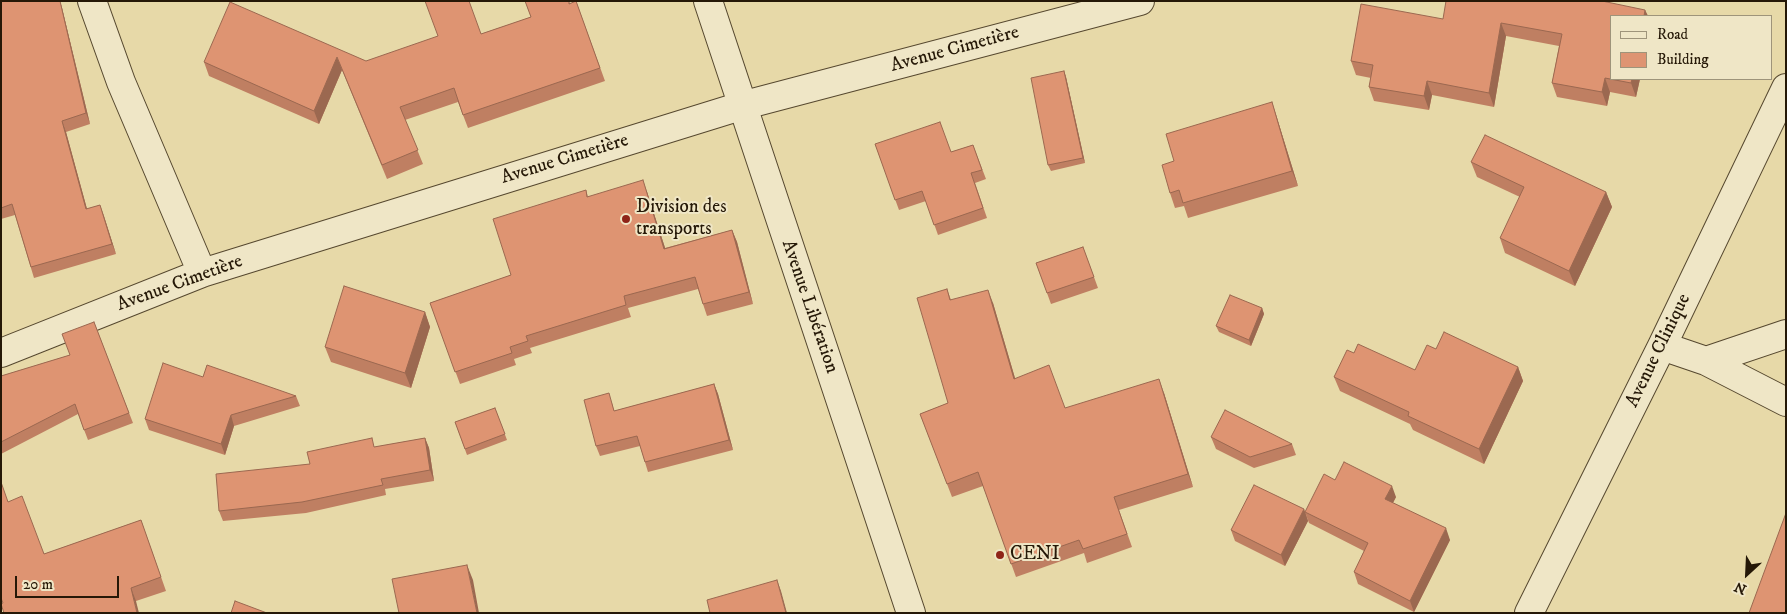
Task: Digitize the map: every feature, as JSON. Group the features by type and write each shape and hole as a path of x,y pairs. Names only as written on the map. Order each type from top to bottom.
{"street":[{"path":"92,1 121,82 202,273"},
{"name":"Avenue Libération","path":"708,1 741,106 911,613"},
{"name":"Avenue Cimetière","path":"1,353 202,273 741,106 1140,1"},
{"name":"Avenue Clinique","path":"1528,613 1662,346 1786,88"},
{"path":"1706,361 1786,334"},
{"path":"1662,346 1706,361 1786,402"}],"building":[{"path":"1,1 60,1 86,113 62,121 86,209 100,205 112,244 31,267 12,204 1,208"},
{"path":"425,1 469,1 481,34 531,17 525,1 569,1 569,4 576,1 600,68 463,115 454,88 400,107 418,150 382,165 337,57 314,111 204,62 230,2 366,61 438,36"},
{"path":"1446,1 1602,1 1645,10 1644,15 1610,15 1610,79 1605,78 1602,92 1552,83 1562,34 1501,23 1489,93 1427,81 1424,96 1369,87 1373,65 1351,61 1361,4 1443,19"},
{"path":"1064,71 1083,158 1048,165 1031,78"},
{"path":"1615,80 1632,80 1631,83"},
{"path":"1272,102 1292,171 1183,203 1179,190 1170,193 1162,165 1174,161 1166,134"},
{"path":"940,122 951,152 973,145 982,170 971,173 983,208 934,225 922,191 895,200 875,144"},
{"path":"1485,135 1606,192 1569,271 1500,238 1524,187 1471,162"},
{"path":"643,180 664,249 732,230 749,292 703,304 695,277 624,296 626,305 526,336 528,341 510,347 512,353 455,372 430,303 511,275 493,219 586,190 587,197"},
{"path":"1083,247 1094,277 1047,293 1036,263"},
{"path":"344,286 425,312 405,373 325,347"},
{"path":"947,289 950,300 988,290 1014,379 1049,365 1065,408 1159,379 1188,474 1114,497 1127,534 1083,549 1079,540 1011,564 978,472 947,484 920,414 948,403 917,298"},
{"path":"1230,295 1262,308 1249,340 1216,326"},
{"path":"94,322 129,413 84,430 75,404 1,442 1,376 70,355 62,334"},
{"path":"1444,332 1518,367 1479,449 1408,416 1409,412 1334,377 1347,350 1354,353 1358,344 1415,370 1427,345 1436,349"},
{"path":"163,363 203,377 207,365 296,396 231,415 221,444 145,419"},
{"path":"714,384 729,440 645,462 637,436 596,446 584,400 609,393 614,411"},
{"path":"495,408 505,434 465,449 455,422"},
{"path":"1225,410 1292,444 1250,457 1211,437"},
{"path":"372,438 374,447 425,438 430,470 381,479 383,485 302,502 219,511 216,474 310,464 307,452"},
{"path":"1344,462 1392,486 1385,499 1446,528 1410,601 1354,572 1368,543 1305,512 1324,474 1335,480"},
{"path":"1,482 8,502 22,496 44,554 141,520 161,577 131,588 137,613 4,613 1,604 3,603 1,598"},
{"path":"1254,485 1304,509 1281,555 1231,530"},
{"path":"1786,513 1786,613 1749,613"},
{"path":"467,565 477,613 399,613 392,579"},
{"path":"777,580 786,613 710,613 707,600"},
{"path":"235,601 267,613 231,613"}],"place":[{"name":"Division des transports","path":"626,219"},
{"name":"CENI","path":"1000,555"}]}
